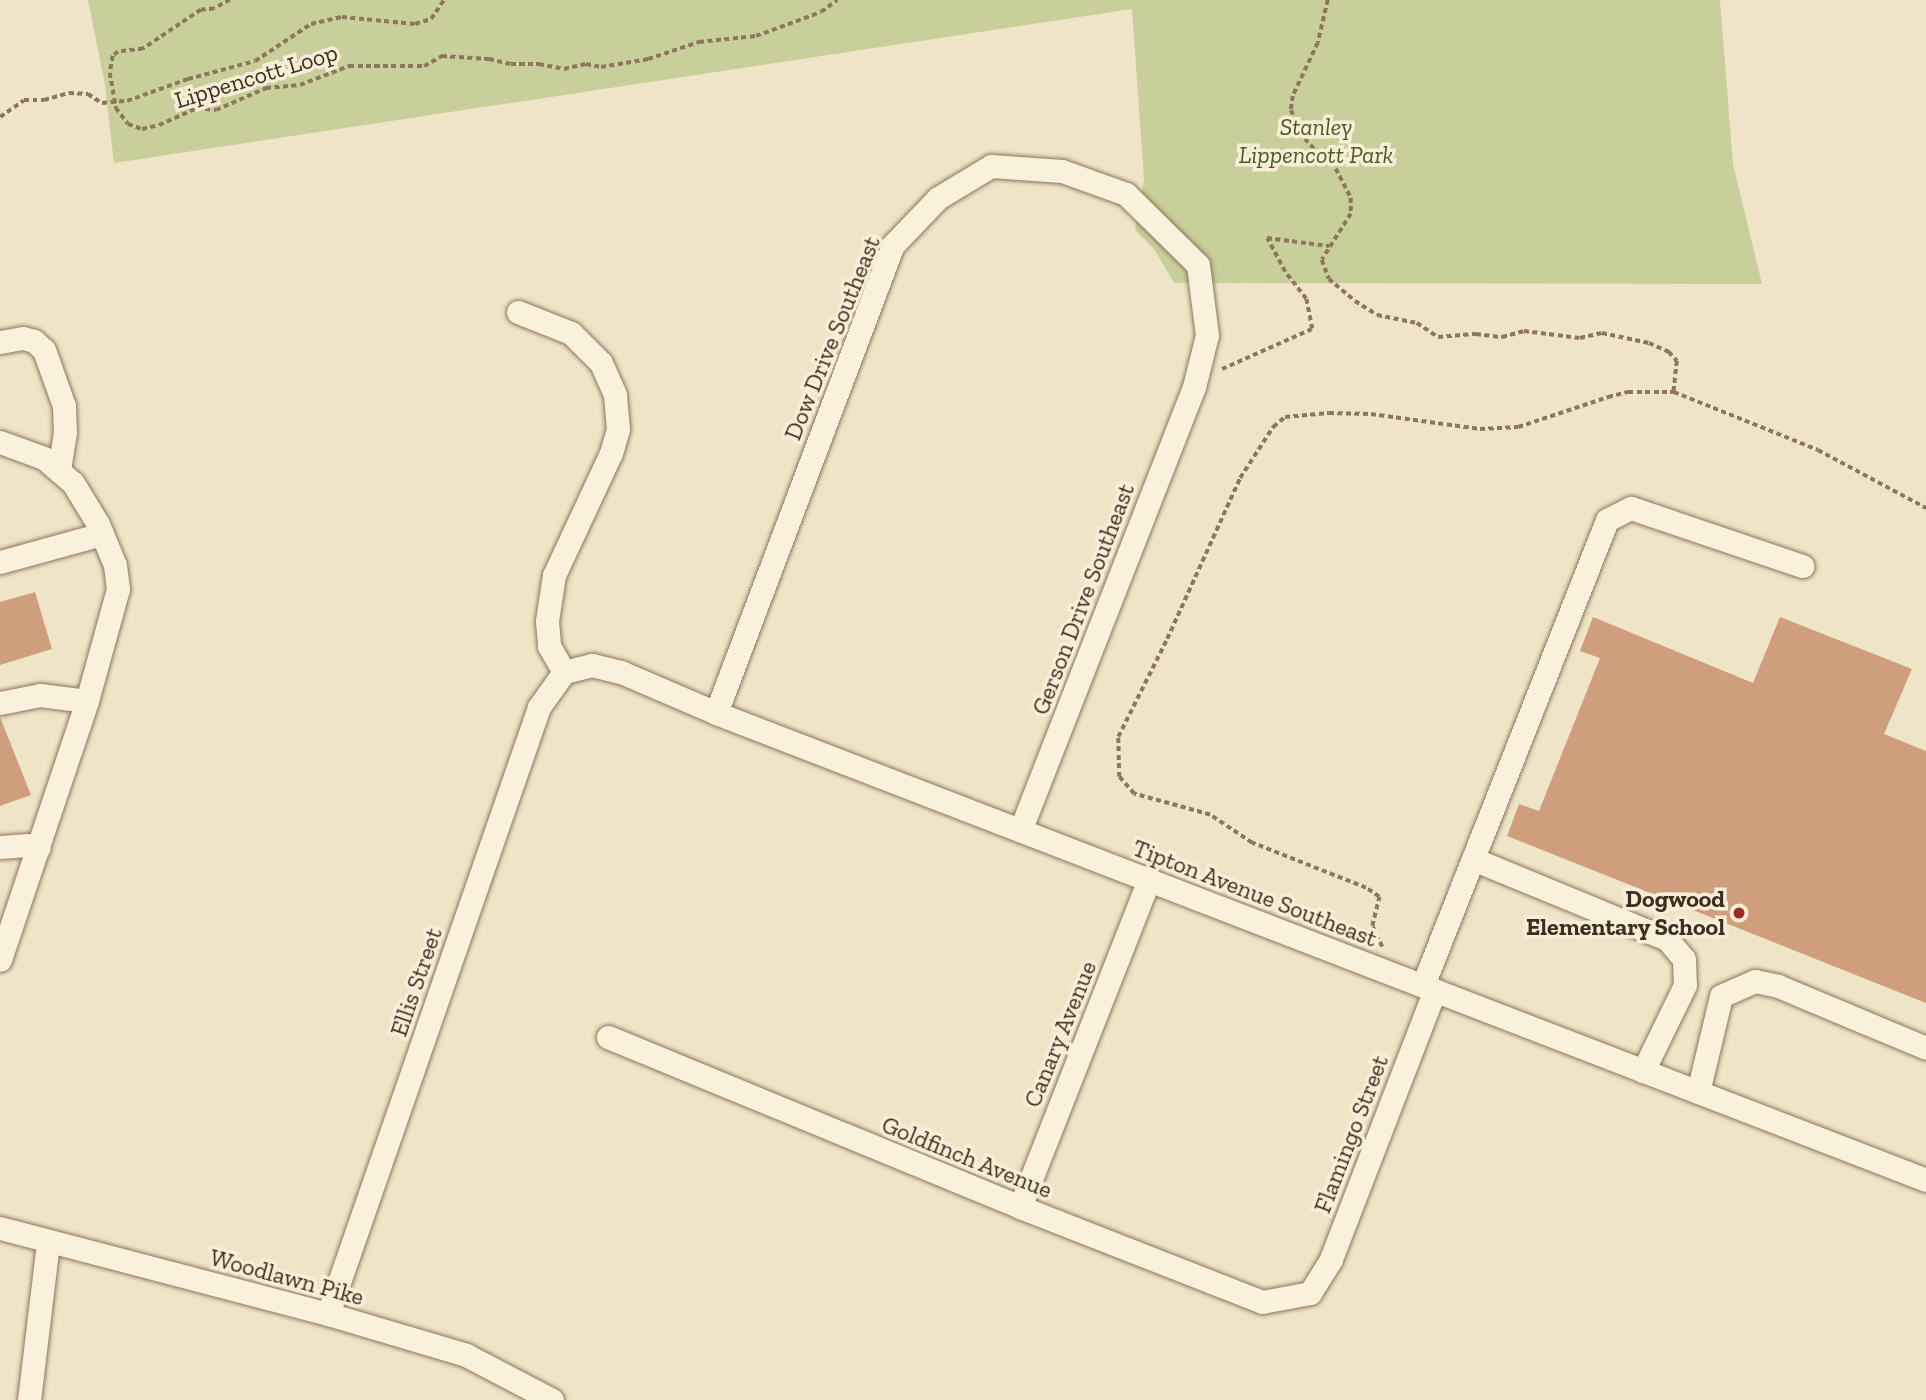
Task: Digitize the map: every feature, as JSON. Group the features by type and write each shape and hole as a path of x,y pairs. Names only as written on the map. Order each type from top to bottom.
{"street":[{"name":"Dow Drive Southeast","path":"716,713 892,246 938,198 991,166 1062,171 1126,194 1198,265 1208,335 1194,387"},
{"path":"518,312 571,333 601,363 615,396 618,429 611,453 554,575 549,646 564,672"},
{"path":"0,342 23,338 34,341 48,359 64,406 65,432 59,471"},
{"name":"Gerson Drive Southeast","path":"1020,830 1194,387"},
{"path":"0,442 44,458 73,483 102,534 115,565 118,589 88,701 0,960"},
{"name":"Flamingo Street","path":"1310,1293 1331,1259 1473,859 1607,520 1631,508 1802,566"},
{"path":"0,562 102,534"},
{"name":"Tipton Avenue Southeast","path":"564,672 592,665 621,672 716,713 1926,1180"},
{"name":"Ellis Street","path":"328,1314 540,707 564,672"},
{"path":"0,703 40,695 88,701"},
{"path":"0,847 28,845 39,848"},
{"path":"1473,859 1667,939 1684,959 1685,985 1643,1071"},
{"name":"Canary Avenue","path":"1020,1207 1149,880"},
{"path":"1698,1092 1721,996 1755,981 1778,986 1926,1048"},
{"name":"Goldfinch Avenue","path":"608,1037 1020,1207 1262,1302 1310,1293"},
{"name":"Woodlawn Pike","path":"0,1228 48,1243 328,1314 466,1355 552,1400"},
{"path":"29,1400 48,1243"}],"path":[{"path":"116,104 110,74 113,56 126,50 143,49 201,9 214,9 230,0"},
{"path":"0,117 24,100 44,100 69,93 88,94 102,103 116,104 188,79 255,61 311,24 342,17 415,24 431,19 444,0"},
{"name":"Lippencott Loop","path":"116,104 128,124 142,129 197,108 216,110 265,88 300,85 349,66 424,66 442,56 489,59 511,64 539,64 564,69 586,64 601,67 648,59 699,42 756,36 821,12 837,0"},
{"path":"1328,0 1318,43 1293,96 1291,110 1305,139 1317,152 1332,160 1351,198 1351,214 1322,260 1329,279 1377,315 1418,323 1438,337 1476,334 1502,337 1524,331 1580,338 1602,333 1620,335 1670,352 1677,361 1674,392"},
{"path":"1194,387 1233,361 1312,329 1306,299 1285,272 1267,238 1329,246"},
{"path":"1378,968 1385,952 1372,926 1379,897 1366,888 1252,843 1210,815 1134,794 1119,777 1118,737 1167,639 1240,478 1262,440 1285,417 1329,413 1371,414 1480,429 1518,428 1618,395 1674,392 1818,450 1926,508"}],"green space":[{"name":"Stanley Lippencott Park","path":"88,0 1720,0 1733,164 1762,284 1174,283 1154,249 1135,230 1144,180 1132,9 114,163 105,85"}],"building":[{"path":"35,592 52,649 0,665 0,602"},
{"path":"1593,617 1753,683 1780,617 1912,669 1884,734 1926,751 1926,1003 1507,836 1519,804 1539,811 1600,658 1580,651"},
{"path":"0,717 31,795 0,806"}],"place":[{"name":"Dogwood Elementary School","path":"1739,913"}]}
